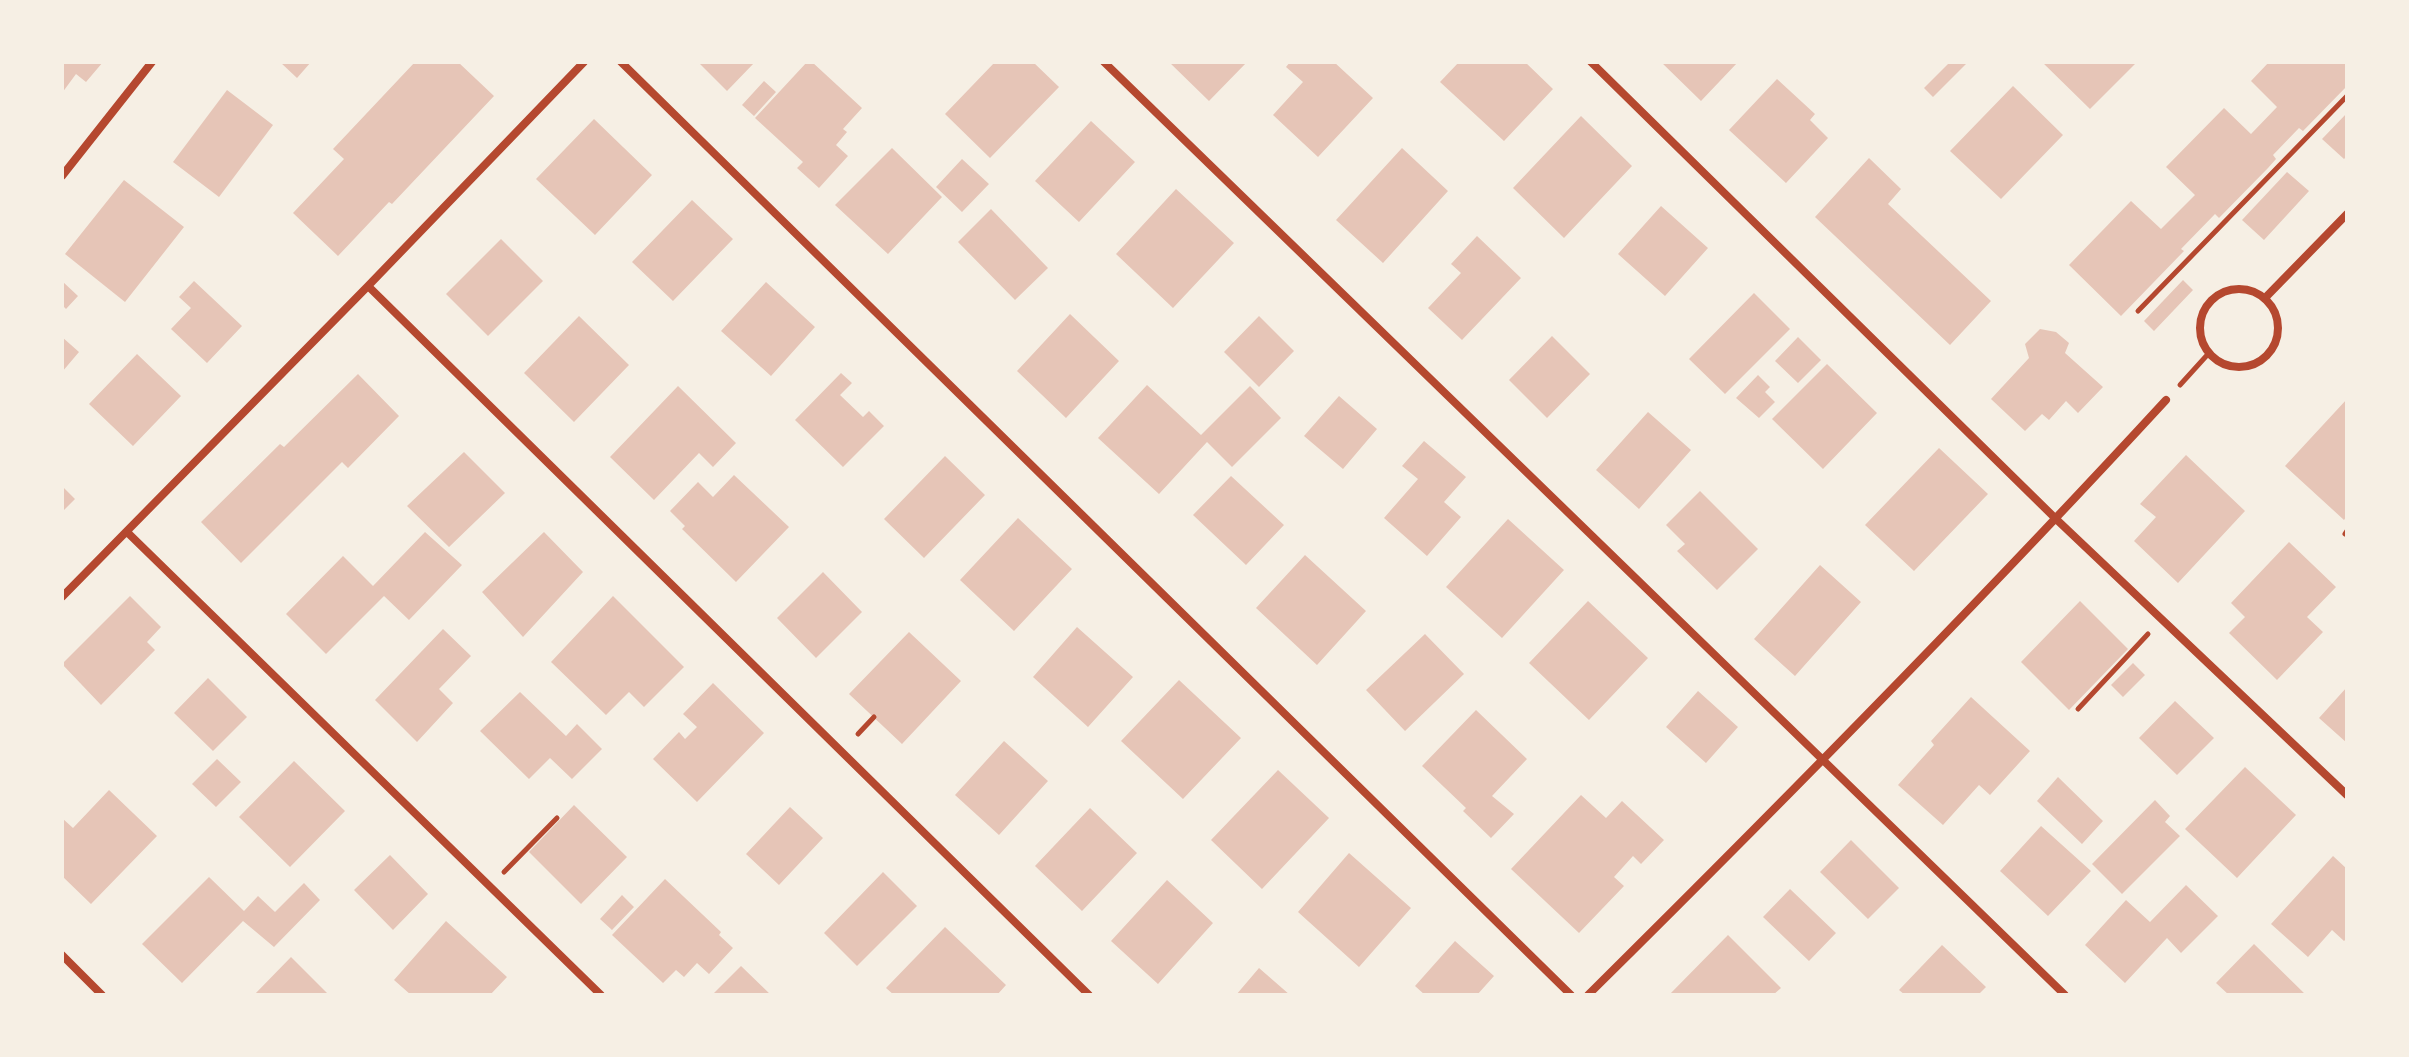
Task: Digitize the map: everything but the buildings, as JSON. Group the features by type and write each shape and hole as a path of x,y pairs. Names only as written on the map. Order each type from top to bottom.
{"street":[{"path":"62,176 152,62"},
{"path":"62,597 584,62"},
{"path":"621,62 1571,995"},
{"path":"1104,62 2065,995"},
{"path":"1591,62 2056,519 2347,795"},
{"path":"2265,298 2347,214"},
{"path":"368,286 1089,995"},
{"path":"2241,289 2265,298 2278,320 2274,345 2266,356 2243,367 2231,366 2209,353 2200,329 2208,305 2217,296 2241,289"},
{"path":"1588,995 1823,761 2166,400"},
{"path":"127,532 601,995"},
{"path":"62,955 102,995"}],"path":[{"path":"2138,311 2347,96"},
{"path":"2166,400 2209,353"},
{"path":"2078,709 2162,619"},
{"path":"490,887 557,818"}]}
